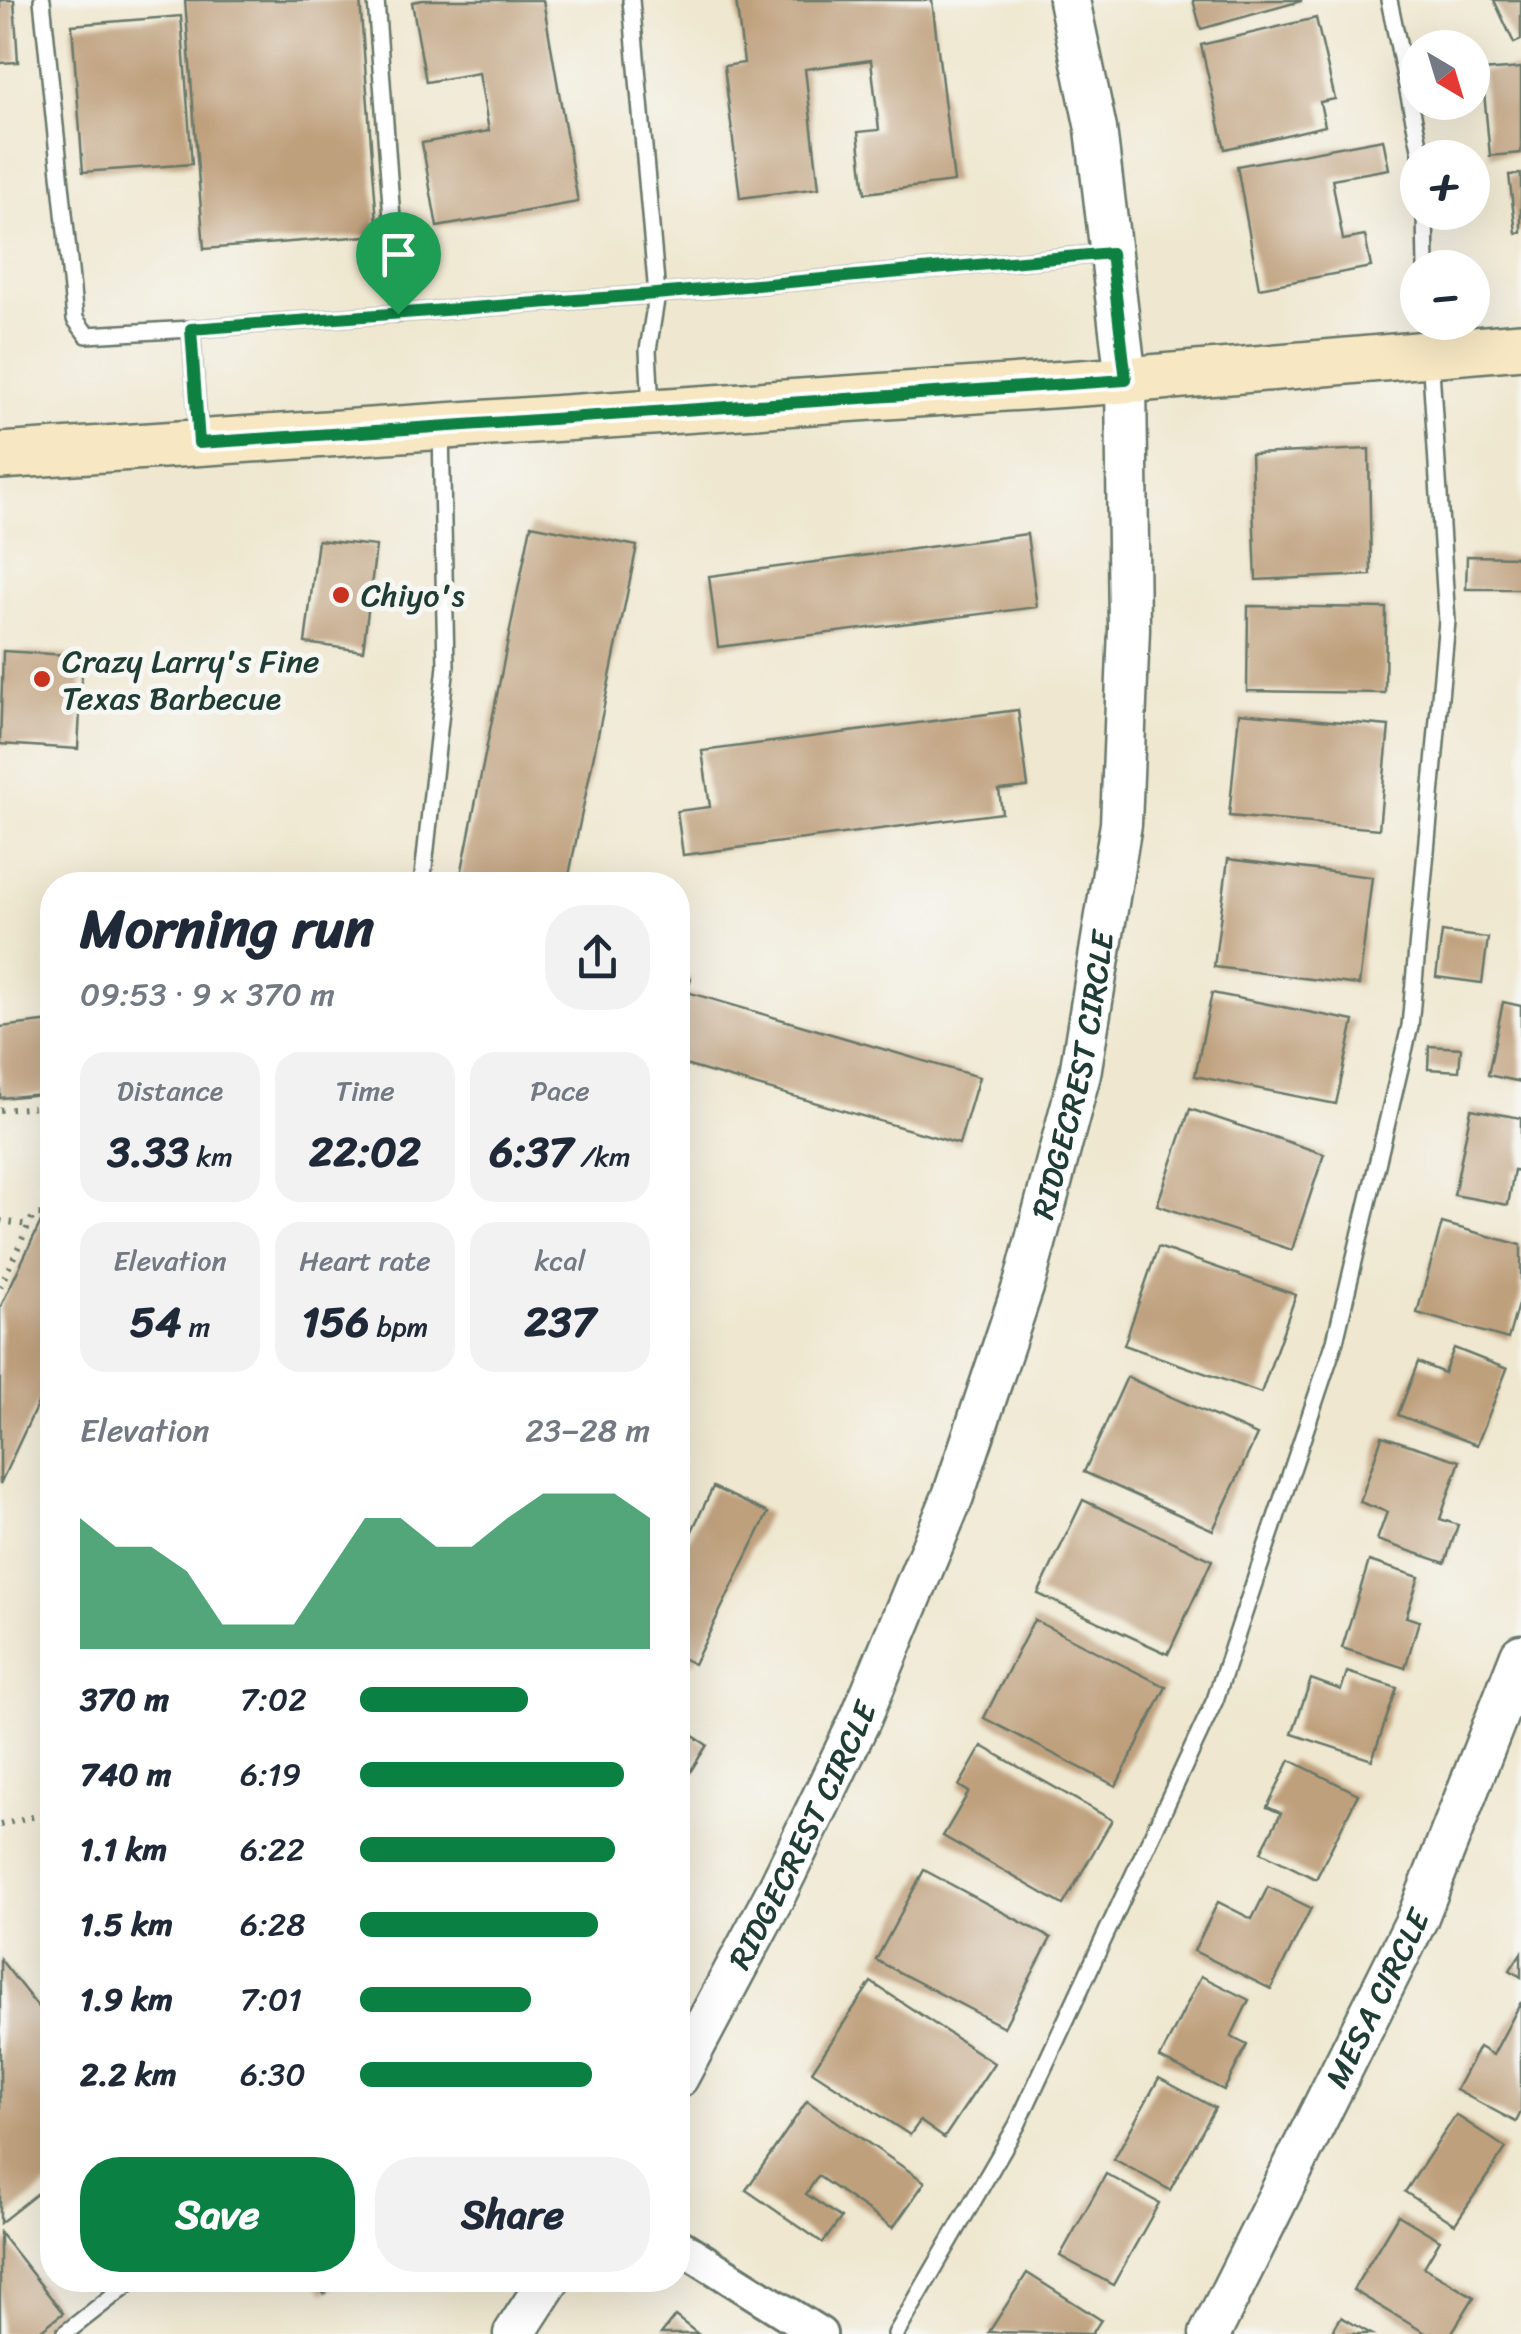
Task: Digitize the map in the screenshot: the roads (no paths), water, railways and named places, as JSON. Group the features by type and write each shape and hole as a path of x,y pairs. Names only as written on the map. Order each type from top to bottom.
{"main road":[{"path":"0,456 1126,380 1415,340"},
{"path":"1452,340 1521,346"}],"street":[{"name":"RIDGECREST CIRCLE","path":"690,2054 777,1891 860,1720 953,1496 1025,1281 1080,1074 1121,824 1129,629 1126,380 1096,129 1069,0"},
{"name":"MESA CIRCLE","path":"1210,2334 1418,1918 1521,1655"},
{"path":"690,2253 820,2334"},
{"path":"514,2334 541,2292"}],"lane":[{"path":"42,0 75,319 87,335 656,294 1111,253"},
{"path":"376,0 398,314"},
{"path":"631,0 656,294 648,350 651,412"},
{"path":"1389,0 1418,140"},
{"path":"191,329 199,443"},
{"path":"896,2334 1017,2125 1216,1700 1336,1341 1410,1026 1446,621 1429,340"},
{"path":"423,872 446,666 441,426"},
{"path":"64,2334 117,2292"}],"place":[{"name":"Chiyo's","path":"341,595"},
{"name":"Crazy Larry's Fine Texas Barbecue","path":"42,679"}]}
